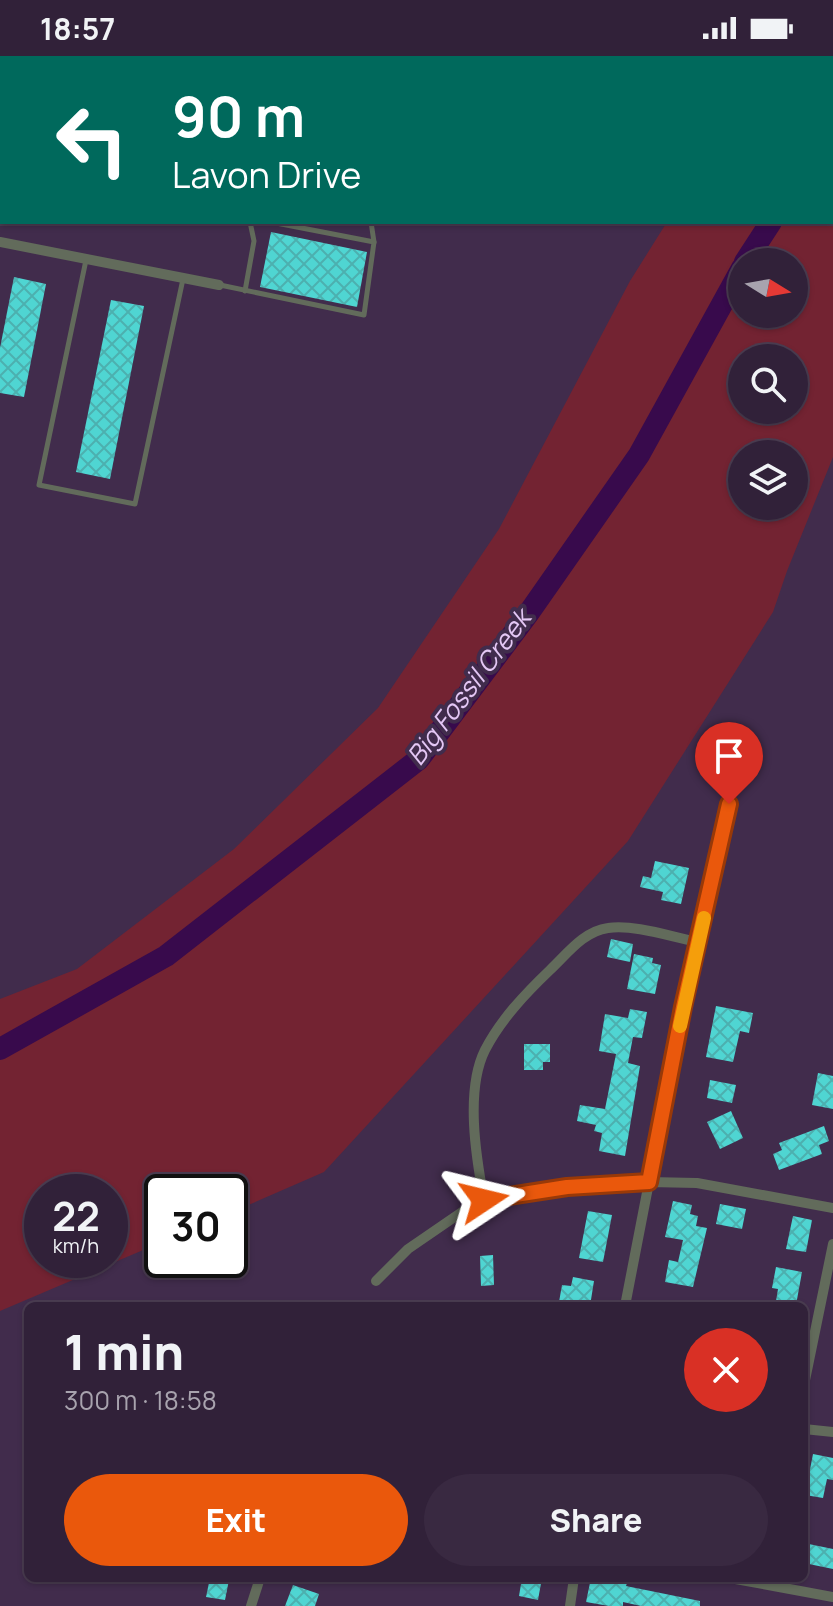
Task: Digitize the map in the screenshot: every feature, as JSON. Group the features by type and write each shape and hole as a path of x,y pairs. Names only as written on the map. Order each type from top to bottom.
{"street":[{"path":"0,242 219,285"},
{"path":"626,1302 729,804"},
{"path":"484,1200 474,1099 478,1069 495,1033 525,995 583,938 608,928 624,928 698,942"},
{"path":"376,1281 408,1249 484,1200 567,1187 649,1182 697,1183 833,1208"},
{"path":"808,1366 833,1244"},
{"path":"808,1429 833,1432"},
{"path":"251,1606 259,1582"},
{"path":"570,1606 573,1582"},
{"path":"766,1582 833,1597"}],"lane":[{"path":"245,291 254,241 250,224"},
{"path":"281,224 374,242"},
{"path":"219,285 364,315 374,242 371,224"},
{"path":"87,259 39,485 135,504 183,278"}],"shaded area":[{"path":"666,224 833,224 833,457 808,519 808,440 728,440 728,520 808,520 773,612 628,841 324,1172 248,1205 248,1174 144,1174 144,1250 128,1256 128,1174 24,1174 24,1278 77,1278 0,1311 0,999 77,969 234,849 378,708 499,529 630,281"}],"building":[{"path":"271,232 367,252 357,307 260,287"},
{"path":"14,277 46,284 24,397 0,393 0,348"},
{"path":"111,300 144,306 110,479 76,472"},
{"path":"655,861 689,868 681,904 661,900 663,892 640,887 643,876 651,878"},
{"path":"611,939 633,944 630,962 607,957"},
{"path":"634,954 653,958 652,963 661,965 655,994 627,989"},
{"path":"716,1006 753,1013 749,1033 740,1031 733,1062 706,1057"},
{"path":"630,1009 647,1012 642,1038 633,1037 628,1063 640,1066 625,1156 599,1151 602,1133 594,1131 596,1125 577,1121 580,1105 605,1109 616,1054 599,1051 605,1014 628,1018"},
{"path":"524,1044 550,1044 550,1062 543,1062 543,1070 524,1070"},
{"path":"818,1073 833,1076 833,1109 812,1105"},
{"path":"710,1080 736,1085 732,1103 707,1098"},
{"path":"731,1111 743,1138 720,1149 707,1122"},
{"path":"824,1126 829,1141 819,1145 822,1154 779,1170 773,1154 782,1150 779,1143"},
{"path":"673,1201 692,1205 690,1214 698,1216 696,1226 707,1228 693,1287 665,1282 669,1260 678,1262 683,1240 665,1237"},
{"path":"720,1204 746,1209 742,1229 716,1224"},
{"path":"588,1211 612,1215 603,1262 579,1258"},
{"path":"793,1216 812,1220 806,1252 786,1249"},
{"path":"493,1255 494,1285 481,1286 480,1256"},
{"path":"776,1267 802,1272 797,1302 776,1301 778,1289 772,1288"},
{"path":"573,1277 594,1281 591,1302 559,1302 562,1285 571,1286"},
{"path":"813,1454 833,1458 833,1480 827,1479 823,1498 808,1496"},
{"path":"808,1544 833,1549 833,1569 808,1564"},
{"path":"209,1582 229,1582 225,1600 206,1597"},
{"path":"521,1582 541,1582 538,1600 519,1596"},
{"path":"590,1582 620,1582 627,1583 626,1586 700,1601 700,1606 641,1606 623,1602 623,1606 609,1606 586,1602"},
{"path":"293,1585 319,1594 315,1606 285,1606"}],"waterway":[{"name":"Big Fossil Creek","path":"754,248 770,224"},
{"name":"Big Fossil Creek","path":"0,1049 166,956 419,759 528,614 639,455 728,293"}],"slow traffic":[{"path":"680,1026 704,918"}],"route":[{"path":"484,1200 567,1187 649,1182 683,1007 729,804"}]}
